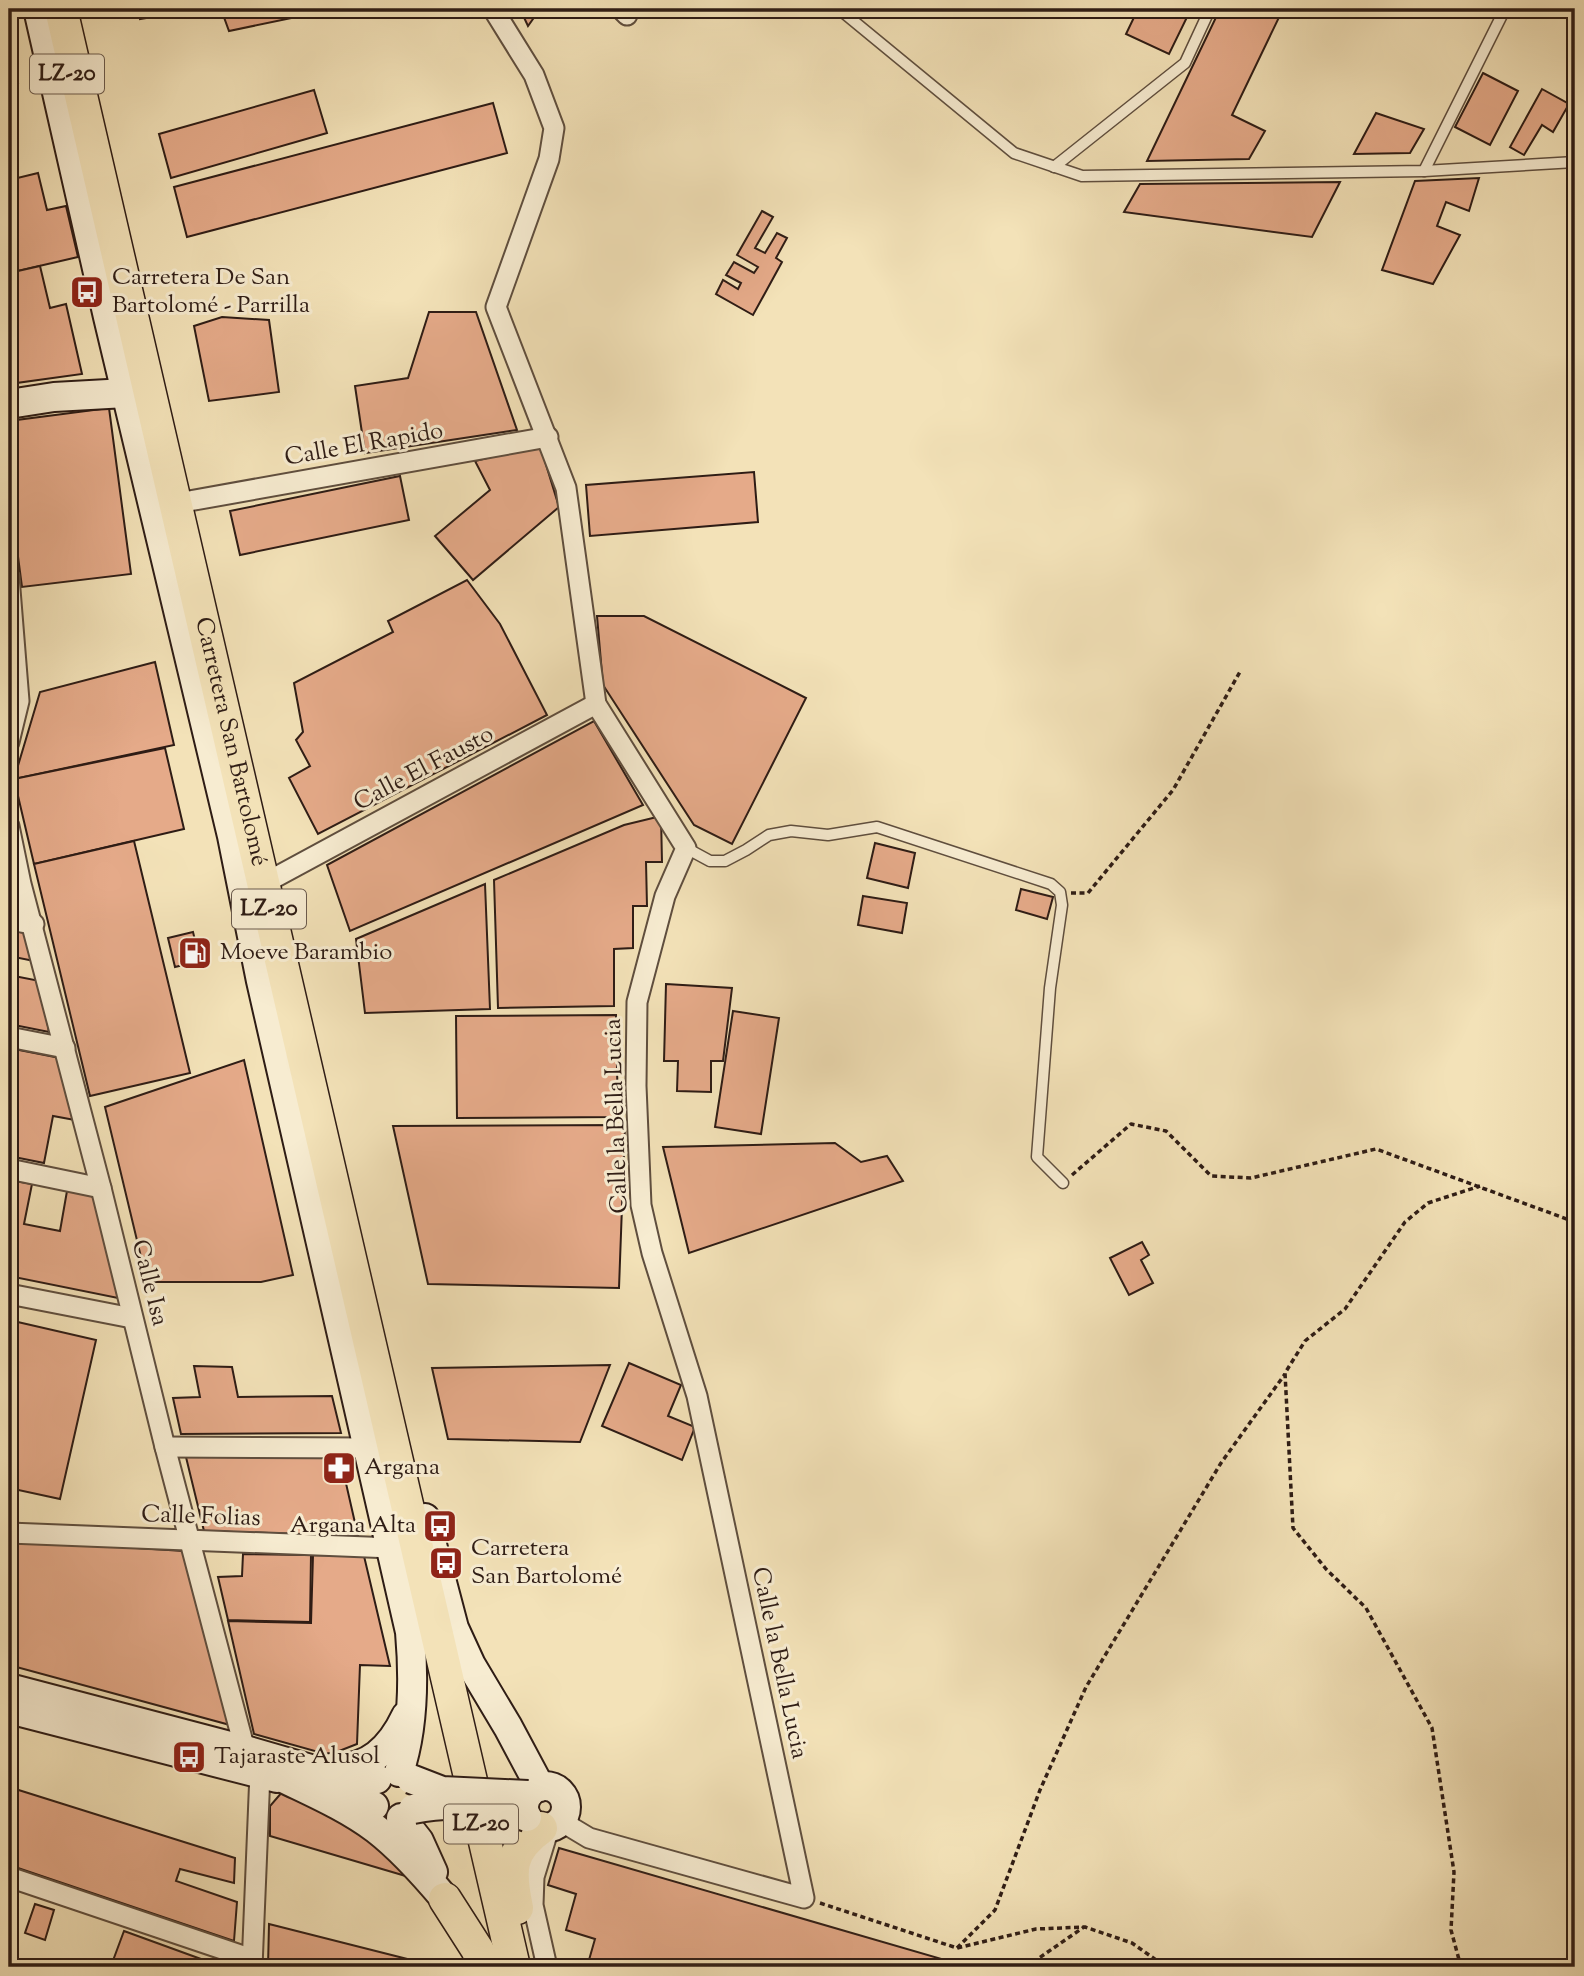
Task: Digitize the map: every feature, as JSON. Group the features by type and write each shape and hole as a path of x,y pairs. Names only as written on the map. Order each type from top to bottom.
{"main road":[{"name":"Carretera San Bartolomé","path":"52,9 505,1967"},
{"name":"Carretera San Bartolomé","path":"61,9 514,1967"},
{"path":"212,704 232,836 267,943"},
{"path":"529,1967 513,1888 512,1867 519,1848 541,1812"},
{"path":"445,1899 486,1967"}],"street":[{"name":"Carretera San Bartolomé","path":"38,9 108,317 232,836 261,981 411,1632 413,1679 407,1746 390,1784 418,1794 407,1813"},
{"name":"Carretera San Bartolomé","path":"75,9 402,1432 454,1628 471,1665 508,1727 541,1812"},
{"path":"494,9 534,75 554,128 549,159 496,307 566,488 596,705 686,848"},
{"path":"54,397 102,374 110,362 108,317"},
{"path":"9,404 54,397 126,393"},
{"name":"Calle El Rapido","path":"189,501 548,437"},
{"path":"9,578 19,701 9,742"},
{"name":"Calle El Fausto","path":"276,877 596,705"},
{"name":"Calle Isa","path":"9,827 21,884 34,925 101,1188 164,1447 191,1542 273,1767 252,1963"},
{"name":"Calle la Bella Lucia","path":"686,848 665,896 636,1002 641,1205 652,1253 697,1396 804,1898"},
{"path":"9,920 34,925"},
{"path":"9,1037 65,1048"},
{"path":"9,1169 101,1188"},
{"path":"9,1294 132,1318"},
{"path":"164,1447 368,1448"},
{"name":"Calle Folias","path":"9,1533 392,1548"},
{"path":"9,1688 273,1767 376,1829 401,1851 445,1899"},
{"path":"273,1767 347,1769 374,1759 389,1744 411,1704"},
{"path":"9,1709 273,1767 363,1783 442,1791 541,1812 589,1838 804,1898"},
{"path":"390,1784 385,1816 407,1813 440,1803 541,1812"},
{"path":"541,1812 533,1905 547,1967"},
{"path":"407,1813 445,1899"},
{"path":"9,1877 252,1963"}],"lane":[{"path":"839,9 1014,153 1082,176 1424,171 1575,162"},
{"path":"1054,167 1185,63 1210,9"},
{"path":"1424,171 1506,9"},
{"path":"686,848 710,861 725,860 769,835 790,831 828,835 877,827 1051,884 1060,892 1062,905 1049,988 1037,1157 1063,1184"}],"path":[{"path":"1060,892 1088,893 1173,790 1241,670"},
{"path":"1063,1184 1131,1124 1166,1130 1211,1176 1251,1178 1376,1149 1575,1222"},
{"path":"957,1948 995,1910 1040,1790 1086,1687 1221,1463 1305,1341 1345,1309 1405,1222 1428,1203 1480,1186"},
{"path":"1285,1373 1293,1528 1325,1569 1366,1608 1432,1728 1454,1872 1451,1930 1461,1967"},
{"path":"804,1898 957,1948 1036,1929 1085,1927 1132,1943 1166,1967"},
{"path":"1026,1967 1085,1927"}],"building":[{"path":"138,9 199,9 140,19"},
{"path":"221,9 335,9 229,31"},
{"path":"520,9 540,9 528,26"},
{"path":"1138,9 1191,9 1169,54 1126,34"},
{"path":"1220,9 1283,9 1232,115 1265,131 1249,159 1147,161"},
{"path":"9,45 18,83 9,86"},
{"path":"1483,73 1518,91 1490,145 1455,127"},
{"path":"1542,89 1569,104 1553,132 1542,125 1524,155 1510,147"},
{"path":"314,90 327,133 171,178 159,134"},
{"path":"493,103 507,153 187,237 174,187"},
{"path":"1376,113 1424,129 1410,153 1354,154"},
{"path":"38,173 47,210 66,206 78,257 9,273 9,180"},
{"path":"1479,178 1469,211 1446,202 1437,226 1460,235 1433,284 1382,270 1415,181"},
{"path":"1340,182 1312,237 1124,212 1140,184"},
{"path":"762,211 773,217 755,248 765,253 777,233 787,238 776,258 782,262 753,315 716,294 723,280 738,289 741,283 726,275 734,262 754,273 758,267 737,255"},
{"path":"40,266 50,308 66,304 82,374 9,384 9,273"},
{"path":"429,312 476,312 517,430 365,453 355,386 408,378"},
{"path":"222,317 269,320 279,392 209,401 194,326"},
{"path":"109,408 131,574 22,587 9,488 9,421"},
{"path":"540,445 559,507 473,580 435,536 490,490 475,461"},
{"path":"754,472 758,522 590,536 586,485"},
{"path":"400,476 409,520 240,555 230,511"},
{"path":"467,580 500,624 547,715 318,834 289,778 310,766 296,740 303,732 294,683 393,632 388,621"},
{"path":"597,616 644,616 806,698 732,844 694,825 603,685"},
{"path":"155,662 174,745 14,779 40,692"},
{"path":"594,721 643,805 350,931 327,865"},
{"path":"165,748 184,829 34,864 14,779"},
{"path":"661,816 662,862 646,862 647,906 633,906 633,948 614,949 614,1006 498,1008 494,880 624,825"},
{"path":"134,841 190,1073 90,1096 34,864"},
{"path":"875,843 915,853 908,888 867,878"},
{"path":"485,884 490,1009 365,1013 356,939"},
{"path":"1021,889 1053,897 1047,919 1016,910"},
{"path":"863,896 907,903 902,933 858,925"},
{"path":"9,930 30,934 34,961 9,956"},
{"path":"193,932 200,961 175,967 168,938"},
{"path":"9,975 40,981 49,1032 9,1024"},
{"path":"666,984 732,988 723,1061 711,1061 711,1092 677,1091 678,1061 664,1061"},
{"path":"733,1011 779,1018 761,1134 715,1127"},
{"path":"616,1015 618,1117 457,1118 456,1016"},
{"path":"9,1048 60,1058 80,1121 53,1116 44,1163 9,1156"},
{"path":"244,1060 293,1275 261,1282 147,1282 105,1107"},
{"path":"625,1125 619,1288 428,1284 393,1126"},
{"path":"835,1143 861,1162 887,1156 903,1181 689,1253 663,1147"},
{"path":"10,1180 32,1184 24,1224 60,1231 67,1191 94,1196 118,1298 9,1276"},
{"path":"1142,1242 1149,1255 1141,1260 1153,1283 1129,1295 1110,1258"},
{"path":"9,1320 96,1340 60,1499 9,1488"},
{"path":"629,1363 681,1385 668,1416 695,1427 682,1460 602,1426"},
{"path":"610,1365 580,1442 448,1439 432,1368"},
{"path":"194,1366 232,1367 238,1397 332,1396 341,1433 181,1434 173,1398 200,1397"},
{"path":"185,1453 340,1457 358,1536 204,1531"},
{"path":"9,1540 184,1551 230,1725 9,1665"},
{"path":"243,1554 311,1555 310,1622 228,1620 218,1577 242,1576"},
{"path":"313,1555 364,1556 390,1666 360,1665 357,1744 329,1755 254,1734 228,1621 311,1623"},
{"path":"9,1787 235,1858 234,1883 180,1869 176,1881 237,1902 234,1941 9,1865"},
{"path":"283,1791 342,1812 409,1877 270,1836 270,1806"},
{"path":"559,1848 952,1962 949,1967 587,1967 595,1939 566,1930 576,1894 548,1885"},
{"path":"35,1904 54,1910 45,1940 25,1933"},
{"path":"269,1924 439,1967 268,1967"},
{"path":"124,1931 223,1967 111,1966"}],"place":[{"name":"Carretera De San Bartolomé - Parrilla","path":"87,292"},
{"name":"Moeve Barambio","path":"195,953"},
{"name":"Argana","path":"339,1468"},
{"name":"Argana Alta","path":"440,1526"},
{"name":"Carretera San Bartolomé","path":"446,1563"},
{"name":"Tajaraste Alusol","path":"189,1757"}]}
